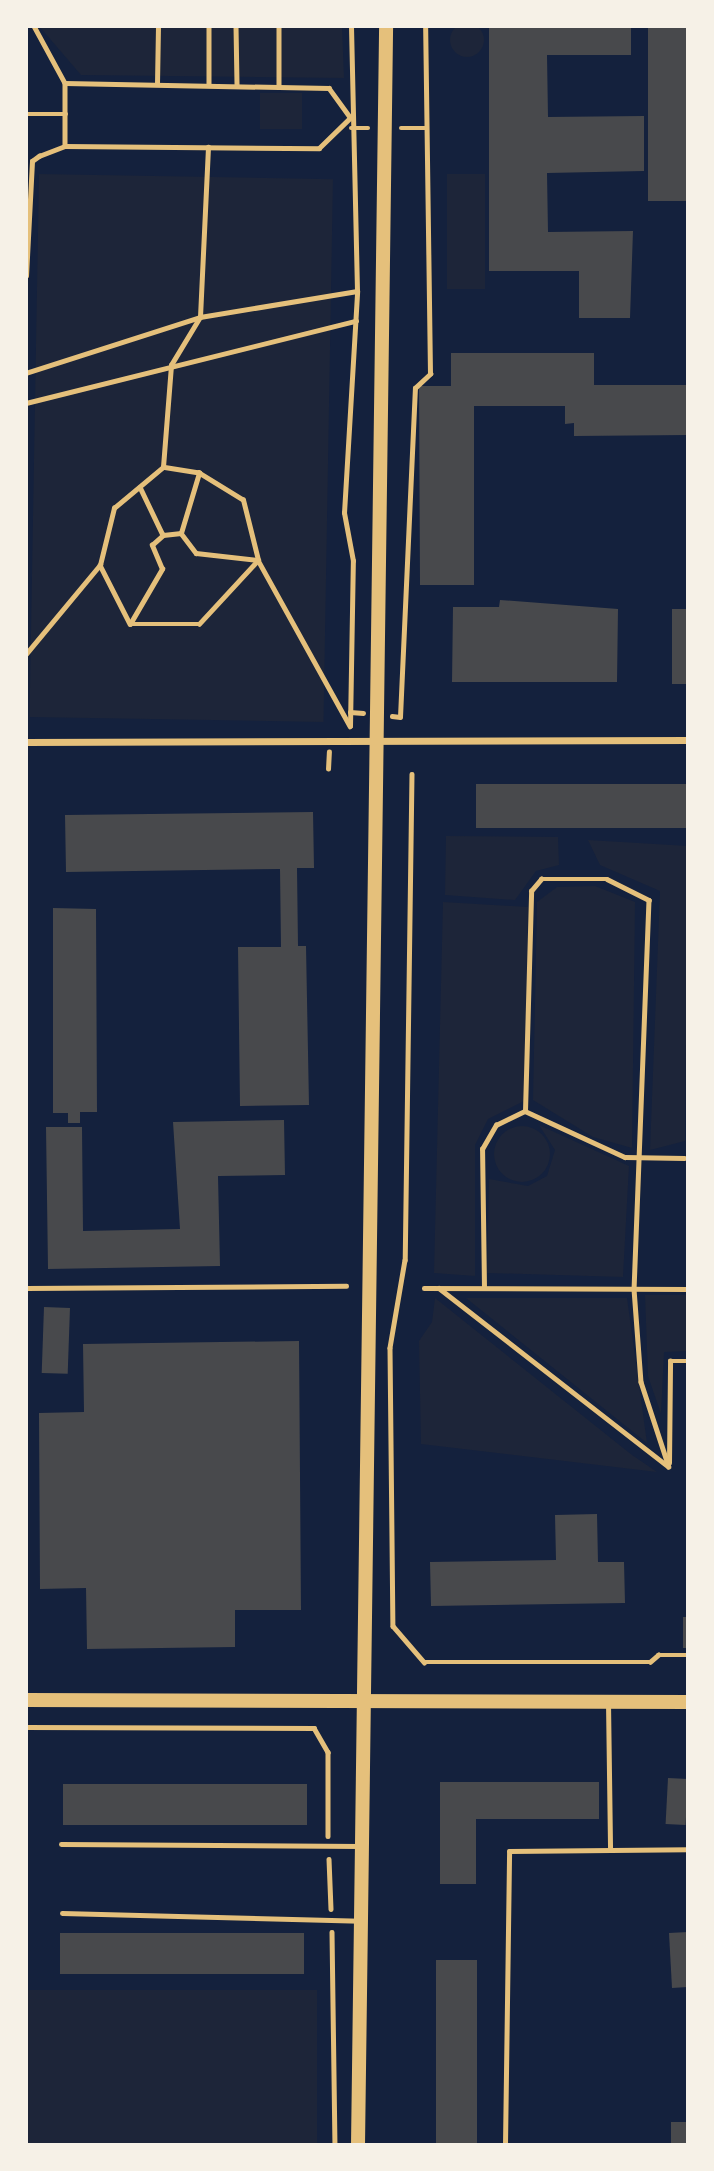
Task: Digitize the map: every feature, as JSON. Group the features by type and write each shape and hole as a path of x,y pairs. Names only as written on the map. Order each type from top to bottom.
{"main road":[{"path":"358,2145 361,1701 386,26"},
{"path":"26,1700 688,1702"}],"street":[{"path":"26,742 688,740"}],"lane":[{"path":"608,1702 610,1849"},
{"path":"61,1844 360,1846"},
{"path":"505,2145 509,1851 688,1849"},
{"path":"62,1913 359,1921"}],"path":[{"path":"34,26 65,83 65,146"},
{"path":"157,84 158,26"},
{"path":"209,26 209,85"},
{"path":"236,26 237,85"},
{"path":"279,26 279,85"},
{"path":"163,467 199,473 243,500 258,560 350,726 353,561 344,513 357,291 351,26"},
{"path":"400,717 415,388 430,373 425,26"},
{"path":"65,83 329,88 351,117"},
{"path":"26,114 66,114"},
{"path":"26,276 32,161 65,146 319,148 351,117"},
{"path":"26,654 100,565 114,508 163,467 171,365 200,317 208,147"},
{"path":"26,373 200,317 357,291"},
{"path":"26,403 356,321"},
{"path":"181,533 199,473"},
{"path":"140,487 163,535"},
{"path":"181,533 196,553 258,560"},
{"path":"130,624 162,569 152,545 163,535 181,533"},
{"path":"130,624 199,624 258,560"},
{"path":"100,565 130,624"},
{"path":"412,774 405,1260 390,1348 393,1626 424,1662 650,1662 658,1655 688,1655"},
{"path":"525,1111 531,891 541,879 607,879 649,900 634,1289 641,1382 669,1467"},
{"path":"525,1111 594,1146 641,1157 684,1158"},
{"path":"484,1288 482,1149 496,1125 525,1111"},
{"path":"26,1288 346,1286"},
{"path":"424,1288 688,1289"},
{"path":"439,1288 669,1467"},
{"path":"669,1467 670,1361 688,1361"},
{"path":"26,1727 314,1728"}],"shaded area":[{"path":"467,23 479,28 484,40 479,52 467,57 455,52 450,40 455,28"},
{"path":"39,26 342,26 344,78 81,75"},
{"path":"260,93 302,93 302,129 260,129"},
{"path":"39,174 333,179 323,722 30,717"},
{"path":"447,174 485,174 485,289 447,289"},
{"path":"446,836 558,837 559,865 536,871 515,900 445,895"},
{"path":"588,840 688,846 685,1141 650,1150 660,891 600,865"},
{"path":"595,886 635,902 632,1148 593,1137 533,1100 537,902 557,887"},
{"path":"443,902 528,907 524,1101 488,1119 475,1145 475,1276 434,1273"},
{"path":"539,1125 629,1166 623,1277 487,1273 489,1179 528,1186 547,1176 555,1150"},
{"path":"522,1126 533,1128 542,1134 548,1143 548,1165 542,1174 533,1180 522,1182 511,1180 502,1174 496,1165 494,1154 496,1143 502,1134 511,1128"},
{"path":"645,1295 688,1295 688,1351 664,1352 661,1414 648,1376"},
{"path":"435,1298 657,1472 421,1444 419,1341 432,1322"},
{"path":"466,1298 627,1298 647,1443"},
{"path":"26,1990 317,1990 317,2145 26,2145"}],"building":[{"path":"489,26 631,26 631,55 547,55 548,117 644,116 644,171 547,173 548,232 633,231 630,318 579,318 579,271 489,271"},
{"path":"648,27 688,27 688,201 648,201"},
{"path":"451,353 594,353 594,385 688,385 688,435 574,436 574,423 565,424 565,406 474,406 474,585 420,585 419,386 451,386"},
{"path":"500,600 618,609 617,682 452,682 453,607 499,607"},
{"path":"672,609 688,609 688,684 672,684"},
{"path":"476,784 688,784 688,828 476,828"},
{"path":"313,812 314,868 297,868 298,946 306,946 309,1105 240,1106 238,947 281,947 280,869 66,872 65,815"},
{"path":"53,908 96,909 97,1112 80,1112 80,1123 68,1123 68,1113 53,1113"},
{"path":"284,1120 285,1175 218,1176 220,1266 48,1269 46,1127 82,1127 83,1231 180,1229 173,1122"},
{"path":"44,1307 70,1308 68,1374 42,1373"},
{"path":"299,1341 301,1610 235,1610 235,1647 87,1649 86,1588 40,1589 39,1413 84,1412 83,1344"},
{"path":"597,1514 598,1562 624,1562 625,1603 431,1606 430,1562 556,1560 555,1515"},
{"path":"683,1617 688,1617 688,1648 683,1648"},
{"path":"668,1778 688,1779 686,1825 666,1824"},
{"path":"440,1782 599,1782 599,1819 476,1819 476,1884 440,1884"},
{"path":"63,1784 307,1784 307,1825 63,1825"},
{"path":"688,1932 688,1987 672,1988 669,1933"},
{"path":"60,1933 304,1933 304,1974 60,1974"},
{"path":"436,1960 477,1960 477,2145 436,2145"},
{"path":"671,2122 688,2122 688,2145 671,2145"}]}
